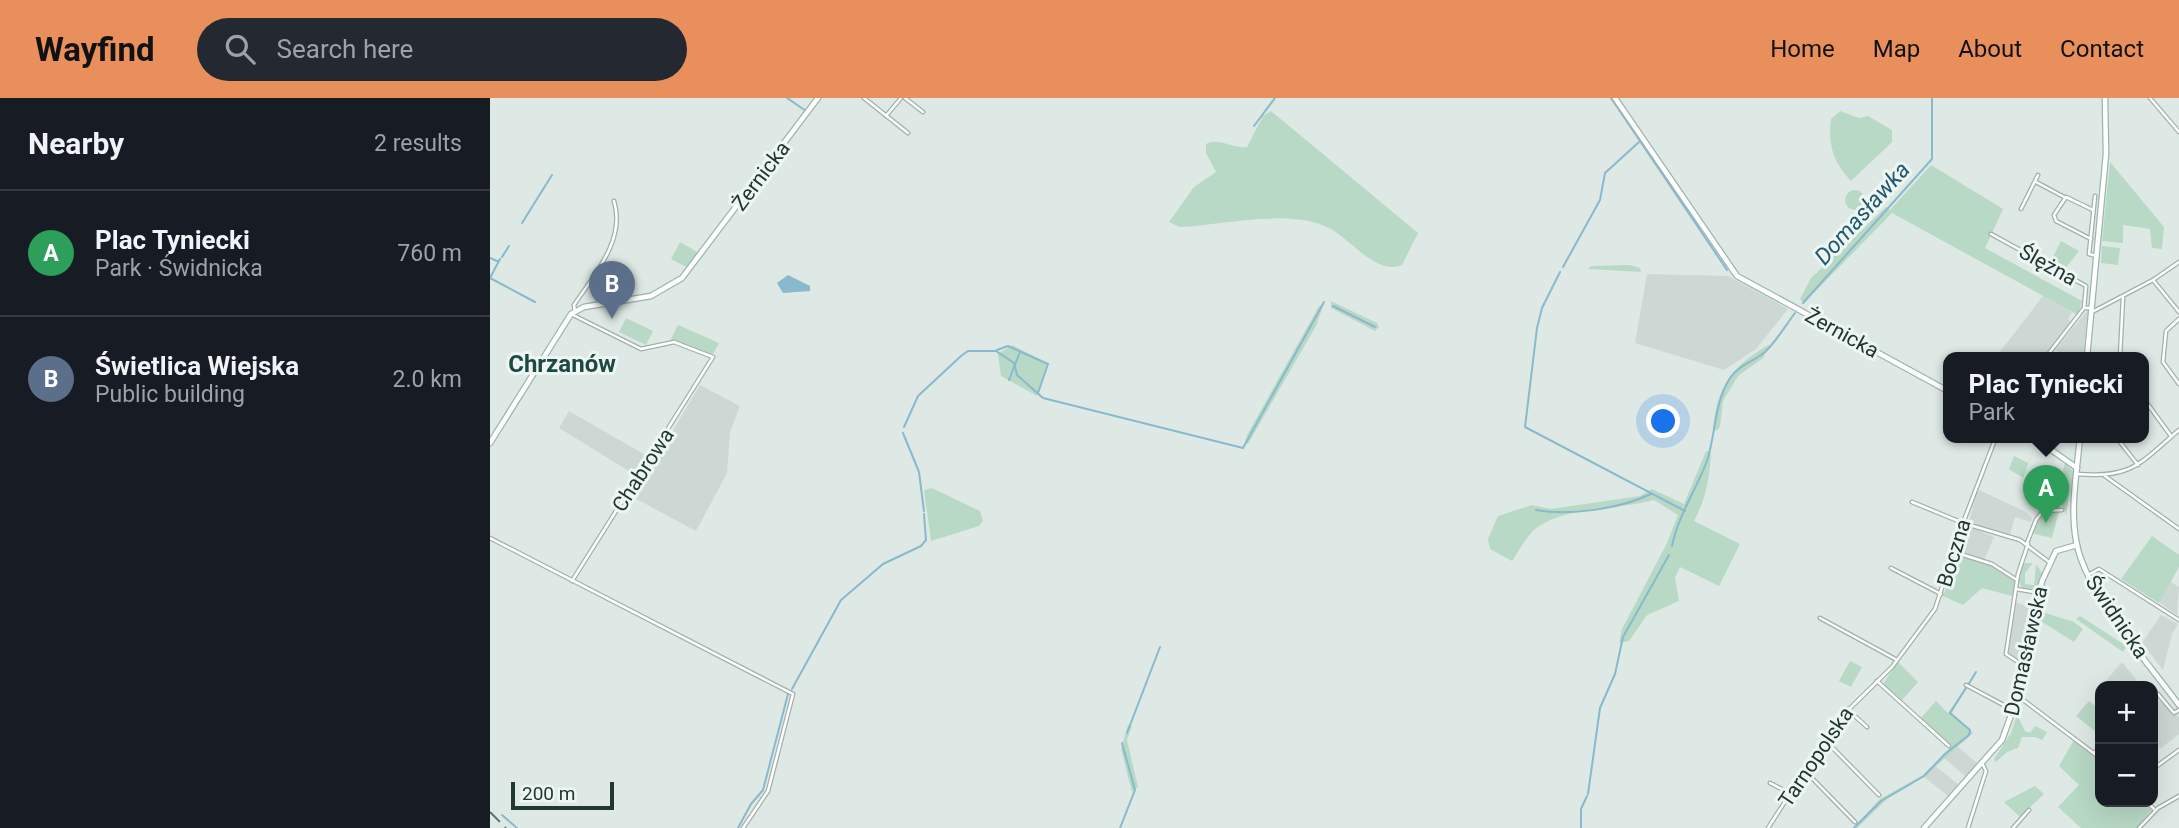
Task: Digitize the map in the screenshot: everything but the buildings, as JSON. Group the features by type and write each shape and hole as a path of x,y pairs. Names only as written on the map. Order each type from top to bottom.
{"street":[{"name":"Żernicka","path":"573,313 658,293 682,278 818,98"},
{"path":"864,98 908,133"},
{"path":"886,116 903,98 923,112"},
{"name":"Żernicka","path":"1615,98 1737,275 1943,388"},
{"path":"2088,352 2106,154 2105,98"},
{"path":"2150,98 2179,132"},
{"path":"2021,209 2038,175"},
{"path":"2036,182 2093,210"},
{"path":"2064,197 2055,219 2091,239"},
{"path":"2095,197 2089,254 2097,256"},
{"path":"490,443 573,313 574,305 614,239 617,216 614,201"},
{"name":"Ślężna","path":"1992,234 2086,286 2084,308"},
{"path":"2050,352 2084,308 2092,310 2123,297 2179,262"},
{"path":"2153,280 2179,312"},
{"path":"2120,352 2123,297"},
{"name":"Chabrowa","path":"572,581 713,357 674,342 641,349 573,313"},
{"path":"2179,319 2166,331 2162,357 2179,384"},
{"path":"2149,405 2172,437"},
{"path":"2041,443 2078,471 2105,476 2126,472 2138,465 2179,430"},
{"name":"Boczna","path":"1897,660 1935,610 1963,523 1994,443"},
{"name":"Świdnicka","path":"2080,443 2074,516 2077,545 2088,575 2179,707"},
{"path":"2121,443 2138,465"},
{"path":"2105,476 2179,528"},
{"path":"1912,502 1963,523 2027,544 2037,555 2049,562"},
{"path":"2025,666 2006,654 2017,580 2027,544 2040,514 2062,510"},
{"path":"490,538 793,694 768,791 743,828"},
{"name":"Domasławska","path":"1924,828 1983,765 2002,740 2018,696 2039,593 2049,562 2057,550 2077,545"},
{"path":"1954,552 1992,564 2017,580"},
{"path":"1891,568 1941,594"},
{"path":"2088,575 2099,569 2179,620"},
{"path":"2016,589 2039,593"},
{"path":"1820,618 1897,660"},
{"name":"Tarnopolska","path":"1768,828 1847,709 1897,660"},
{"path":"1877,681 1950,746"},
{"path":"1966,685 2013,710"},
{"path":"2158,694 2174,713 2179,707"},
{"path":"2018,696 2094,753"},
{"path":"1847,709 1867,727"},
{"path":"1825,740 1879,795"},
{"path":"2158,765 2179,750"},
{"path":"1969,827 1986,773 1983,765"},
{"path":"1806,772 1855,822"},
{"path":"1770,783 1791,794"},
{"path":"2139,828 2155,810 2179,796"},
{"path":"2152,807 2155,810"},
{"path":"2013,828 2029,810"}],"shaded area":[{"path":"1647,274 1728,276 1788,309 1756,349 1724,370 1635,343"},
{"path":"2043,296 2072,312 2068,319 2071,324 2049,352 2000,352"},
{"path":"2088,310 2084,352 2055,350"},
{"path":"700,385 740,406 730,432 727,473 696,531 629,495 665,444"},
{"path":"569,411 649,457 637,476 559,428"},
{"path":"1977,489 2026,512 2032,518 2031,522 2015,517 2010,534 2005,535 1969,523"},
{"path":"1966,525 1994,537 1984,560 1956,550"},
{"path":"2171,582 2179,587 2177,615 2159,602"},
{"path":"2015,602 2034,609 2023,662 2008,653"},
{"path":"2161,615 2178,624 2172,634 2163,670 2142,643"},
{"path":"2122,662 2137,681 2106,681"},
{"path":"2158,699 2179,717 2179,734 2160,749"},
{"path":"1958,747 1978,764 1966,777 1943,757"},
{"path":"1935,766 1959,785 1948,796 1924,777"}],"green space":[{"path":"1271,111 1418,233 1402,265 1392,267 1373,261 1337,233 1313,222 1276,218 1180,227 1169,222 1194,187 1216,172 1206,153 1206,144 1216,142 1247,147 1263,116"},
{"path":"1840,111 1859,118 1868,116 1892,130 1892,142 1851,181 1836,160 1831,145 1831,119"},
{"path":"2110,162 2164,227 2162,249 2152,248 2150,229 2123,225 2123,243 2102,241"},
{"path":"1931,165 2003,209 1985,248 2082,301 2078,315 1892,213 1804,303 1800,299 1811,278 1886,207 1890,210"},
{"path":"1855,190 1862,193 1865,200 1862,207 1855,210 1848,207 1845,200 1848,193"},
{"path":"2061,241 2079,251 2064,270 2050,263"},
{"path":"680,242 699,253 688,268 671,259"},
{"path":"2102,246 2120,248 2118,265 2101,263"},
{"path":"1630,265 1640,268 1641,272 1588,269 1591,266"},
{"path":"1331,301 1377,323 1379,327 1375,331 1331,308"},
{"path":"1319,306 1323,306 1316,326 1248,444 1245,442 1247,435"},
{"path":"626,318 653,331 646,345 619,332"},
{"path":"678,325 719,343 713,354 670,341"},
{"path":"1770,344 1763,358 1738,376 1723,401 1720,427 1716,431 1713,428 1718,400 1729,378 1746,360"},
{"path":"1012,345 1047,363 1037,396 1001,376 998,354"},
{"path":"2036,443 2023,478 2009,469 2014,456 2028,463"},
{"path":"1706,451 1711,452 1708,479 1702,504 1694,521 1740,544 1719,586 1680,567 1675,578 1679,601 1647,615 1629,641 1619,643 1622,629 1667,543 1678,515 1654,500 1572,513 1542,524 1528,536 1512,561 1490,549 1488,539 1498,516 1532,505 1551,509 1640,496 1652,489 1684,504"},
{"path":"2065,463 2074,472 2066,514 2061,503 2068,483 2063,471"},
{"path":"932,488 980,511 983,521 979,526 931,541 924,490"},
{"path":"2059,511 2052,538 2031,533 2043,513"},
{"path":"2152,536 2179,555 2179,567 2159,603 2121,579"},
{"path":"1958,555 1991,565 2015,581 2012,596 1982,588 1963,605 1943,596"},
{"path":"2025,563 2033,563 2025,573 2025,584 2034,585 2036,564 2042,573 2037,591 2023,589 2019,582"},
{"path":"2090,592 2129,642 2123,652 2076,619 2080,616 2125,645 2127,642"},
{"path":"2042,612 2074,622 2083,629 2074,642 2039,620"},
{"path":"1850,661 1862,667 1851,687 1839,681"},
{"path":"1898,662 1918,682 1902,700 1883,684"},
{"path":"1966,686 1952,713 1973,733 1924,777 1887,799 1857,828 1853,828 1880,799 1923,775 1952,746 1921,718 1936,701 1948,713"},
{"path":"2089,701 2095,706 2095,731 2076,716"},
{"path":"2017,715 2025,731 2030,733 2035,726 2047,732 2042,740 2022,737 2018,748 2007,752 1996,762 1994,759 2011,733"},
{"path":"1128,725 1132,726 1127,740 1138,787 1132,792 1121,749"},
{"path":"2074,740 2095,757 2095,807 2148,807 2151,810 2137,828 2081,828 2058,807 2079,785 2059,766"},
{"path":"2035,786 2044,794 2020,817 2004,802"}],"water":[{"path":"788,275 810,286 810,291 783,293 777,283"}],"waterway":[{"path":"787,98 806,111"},
{"path":"1254,126 1275,98"},
{"path":"1611,98 1727,270"},
{"name":"Domasławka","path":"1803,303 1932,159 1932,98"},
{"path":"1563,267 1600,200 1605,173 1639,142"},
{"path":"522,223 552,175"},
{"path":"502,257 509,246"},
{"path":"490,258 497,261"},
{"path":"490,278 500,259"},
{"path":"1560,272 1542,308 1537,328 1525,427 1685,511"},
{"path":"490,278 535,302"},
{"path":"904,427 918,396 961,356 968,351 996,351 1014,363 1017,375 1043,398 1243,448 1324,302"},
{"path":"1333,306 1375,327"},
{"name":"Domasławka","path":"1672,546 1678,524 1707,461 1718,408 1730,378 1769,348 1795,313"},
{"path":"997,350 1008,346 1048,364 1038,393"},
{"path":"1009,380 1020,352"},
{"path":"903,433 919,472 924,511"},
{"path":"1536,510 1594,510 1624,504 1651,494"},
{"path":"792,689 841,600 883,564 921,546 926,540 924,514"},
{"name":"Domasławka","path":"1588,794 1600,708 1615,674 1623,637 1669,555"},
{"path":"1127,733 1160,647"},
{"path":"1968,685 1976,672"},
{"path":"1854,828 1881,801 1924,776 1945,754 1969,735 1970,730 1950,713 1966,688"},
{"path":"738,828 751,804 763,790 788,694"},
{"path":"1120,828 1135,790 1122,743"},
{"name":"Domasławka","path":"1581,828 1581,809 1587,796"},
{"path":"502,815 517,828"}],"railway":[{"path":"490,812 506,828"}],"place":[{"name":"Świetlica Wiejska","path":"612,319"},
{"name":"Plac Tyniecki","path":"2046,523"}],"district":[{"name":"Chrzanów","path":"562,364"}]}
